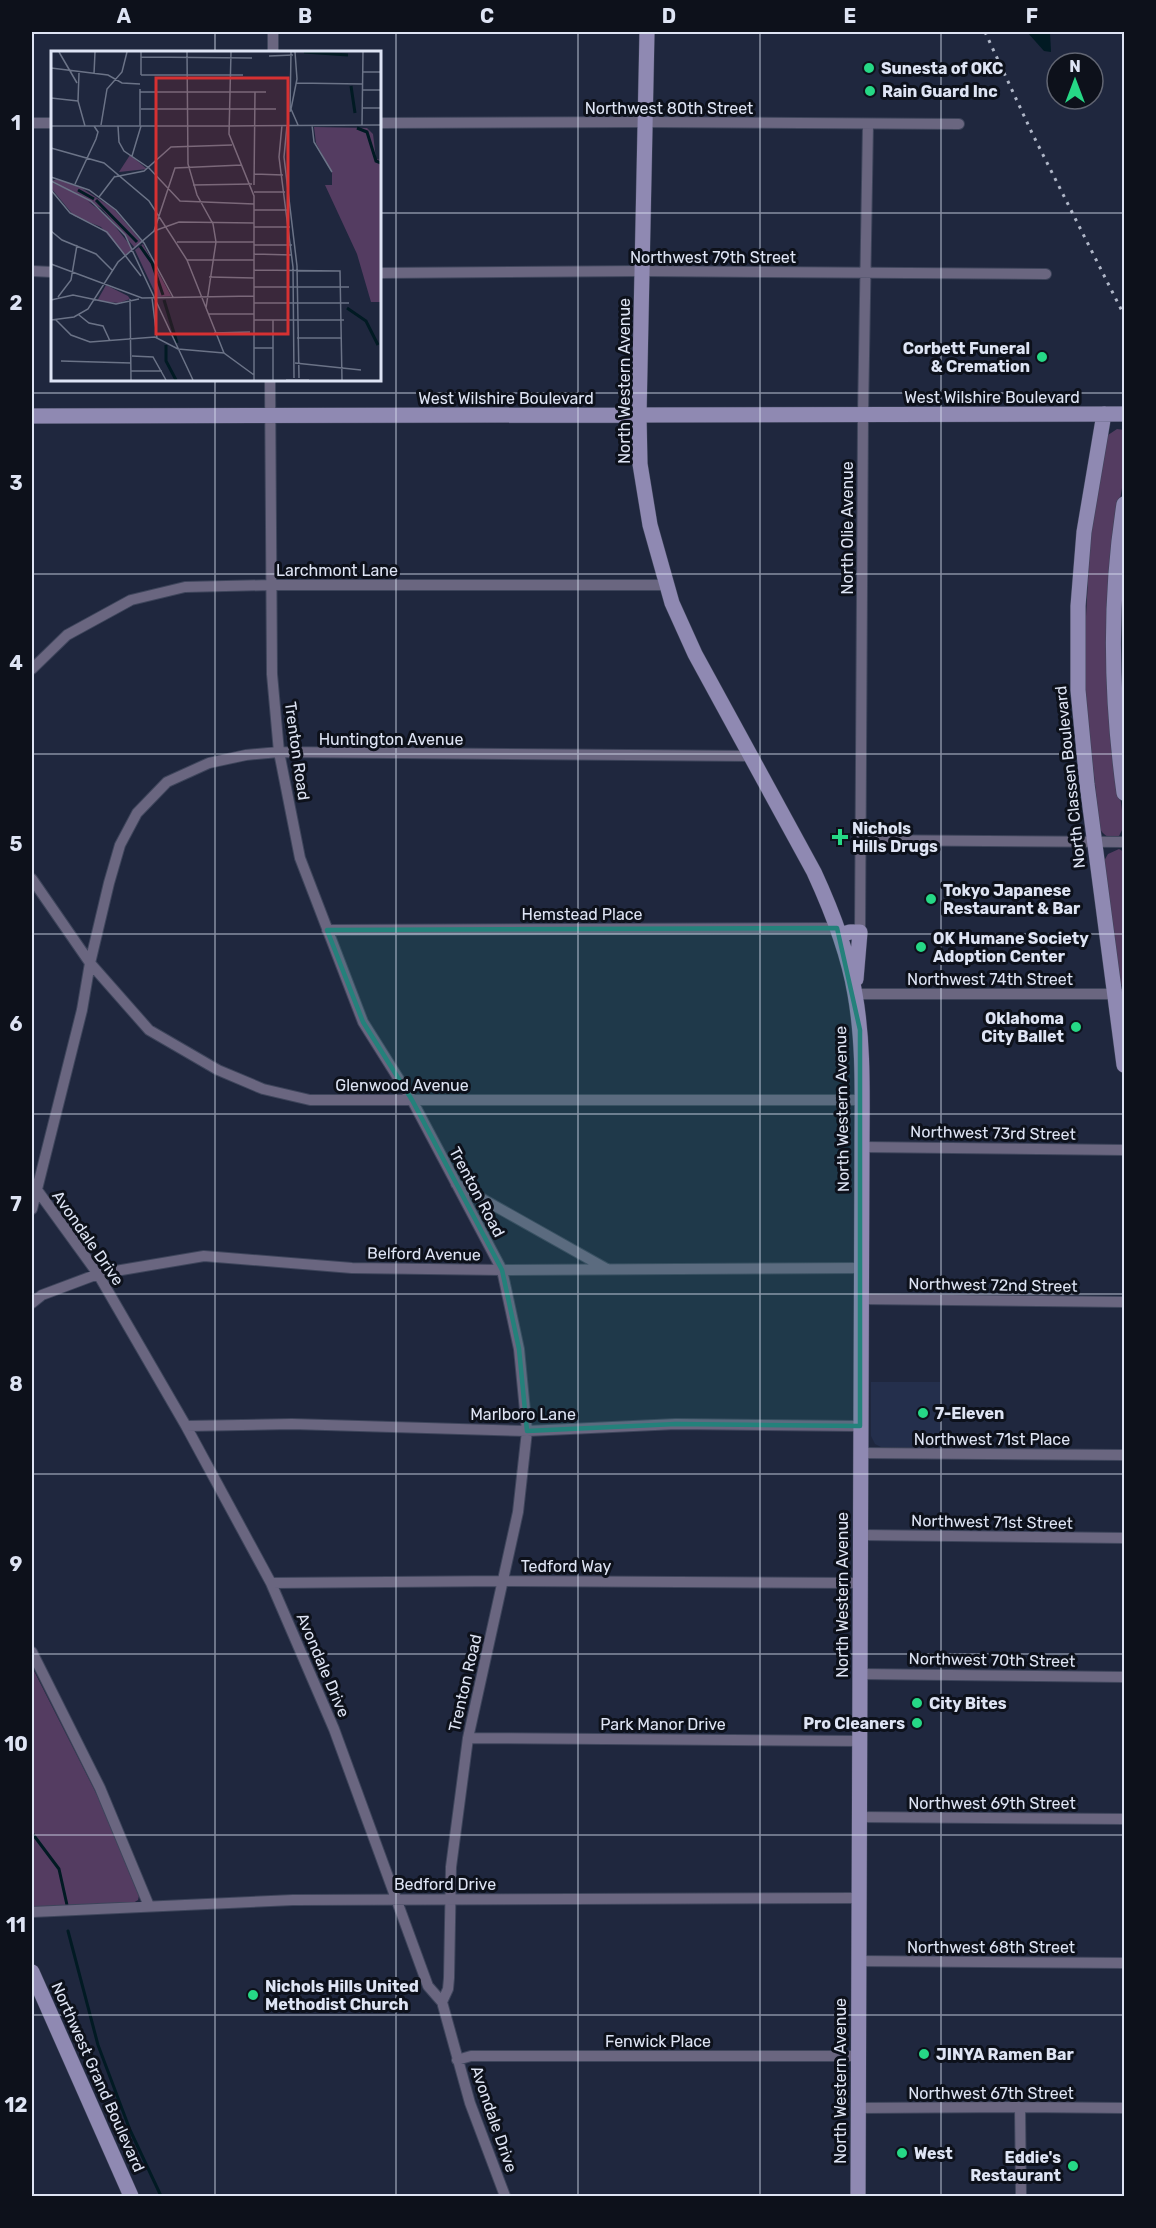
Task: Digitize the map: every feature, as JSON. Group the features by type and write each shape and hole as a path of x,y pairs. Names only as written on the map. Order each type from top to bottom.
{"main road":[{"name":"North Western Avenue","path":"647,32 639,416 643,491 650,525 666,585 695,654 814,872 838,931 855,994 862,1062 858,2196"},
{"name":"North Classen Boulevard","path":"1104,414 1084,532 1078,606 1078,690 1082,744 1095,842 1120,994 1125,1065"},
{"name":"West Wilshire Boulevard","path":"32,416 1125,414"},
{"path":"1125,504 1117,572 1114,666 1117,725 1125,793"},
{"path":"838,931 861,932 855,994"},
{"name":"Northwest Grand Boulevard","path":"32,1972 131,2196"}],"street":[{"path":"273,32 273,51"},
{"path":"32,123 51,123"},
{"name":"Northwest 80th Street","path":"381,123 959,124"},
{"name":"North Olie Avenue","path":"861,932 862,415 868,124"},
{"path":"32,271 51,272"},
{"name":"Northwest 79th Street","path":"381,273 642,271 1046,274"},
{"name":"Trenton Road","path":"270,381 272,674 279,752 300,858 363,1022 412,1100 502,1270 519,1349 527,1431 518,1512 468,1738 456,1826 450,1898 448,1989 442,2002"},
{"name":"Larchmont Lane","path":"32,669 66,635 131,600 185,587 666,585"},
{"name":"Huntington Avenue","path":"32,1209 34,1187 82,1010 90,963 120,845 137,813 167,782 208,763 246,755 279,752 751,756"},
{"path":"861,840 1125,842"},
{"name":"Glenwood Avenue","path":"32,879 90,963 149,1030 227,1074 263,1089 310,1100 862,1100"},
{"name":"Hemstead Place","path":"327,930 838,931"},
{"name":"Northwest 74th Street","path":"855,994 1120,994"},
{"name":"Northwest 73rd Street","path":"862,1147 1125,1150"},
{"path":"456,1184 608,1270"},
{"name":"Avondale Drive","path":"34,1187 98,1274 186,1426 271,1583 334,1729 428,1986 442,2002 470,2103 505,2196"},
{"name":"Belford Avenue","path":"32,1303 42,1295 98,1274 204,1256 352,1268 608,1270 861,1268"},
{"name":"Northwest 72nd Street","path":"861,1299 1125,1302"},
{"name":"Marlboro Lane","path":"186,1426 292,1424 527,1431 676,1424 860,1426"},
{"name":"Northwest 71st Place","path":"860,1453 1125,1455"},
{"name":"Northwest 71st Street","path":"860,1535 1125,1538"},
{"name":"Tedford Way","path":"271,1583 504,1581 860,1583"},
{"path":"32,1652 100,1788 149,1906"},
{"name":"Northwest 70th Street","path":"859,1674 1125,1677"},
{"name":"Park Manor Drive","path":"468,1738 859,1741"},
{"name":"Northwest 69th Street","path":"858,1817 1125,1819"},
{"name":"Bedford Drive","path":"32,1912 293,1900 858,1898"},
{"name":"Northwest 68th Street","path":"858,1961 1125,1963"},
{"name":"Fenwick Place","path":"457,2060 471,2056 858,2056"},
{"path":"1020,2107 1021,2196"},
{"name":"Northwest 67th Street","path":"858,2108 1125,2108"}],"highlighted area":[{"path":"837,928 860,1030 860,1426 676,1424 527,1431 519,1349 502,1270 412,1100 363,1022 327,930"}],"shaded area":[{"path":"1027,32 1050,32 1051,51 1044,51"},
{"path":"1117,429 1124,430 1124,476 1119,506 1114,749 1124,826 1119,836 1110,837 1100,829 1085,696 1084,653 1091,524 1108,435"},
{"path":"1119,849 1124,852 1124,988 1119,982 1104,861 1108,854"},
{"path":"871,1382 940,1382 940,1448 881,1447 875,1444 871,1436"},
{"path":"32,1667 99,1799 139,1896 138,1900 133,1903 32,1908"}],"waterway":[{"path":"32,1833 59,1869 67,1905"},
{"path":"68,1931 98,2045 130,2130 161,2196"}],"railway":[{"path":"985,32 1032,133 1124,315"}],"place":[{"name":"Sunesta of OKC","path":"869,68"},
{"name":"Rain Guard Inc","path":"870,91"},
{"name":"Corbett Funeral & Cremation","path":"1042,357"},
{"name":"Nichols Hills Drugs","path":"840,837"},
{"name":"Tokyo Japanese Restaurant & Bar","path":"931,899"},
{"name":"OK Humane Society Adoption Center","path":"921,947"},
{"name":"Oklahoma City Ballet","path":"1076,1027"},
{"name":"7-Eleven","path":"923,1413"},
{"name":"City Bites","path":"917,1703"},
{"name":"Pro Cleaners","path":"917,1723"},
{"name":"Nichols Hills United Methodist Church","path":"253,1995"},
{"name":"JINYA Ramen Bar","path":"924,2054"},
{"name":"West","path":"902,2153"},
{"name":"Eddie's Restaurant","path":"1073,2166"}]}
